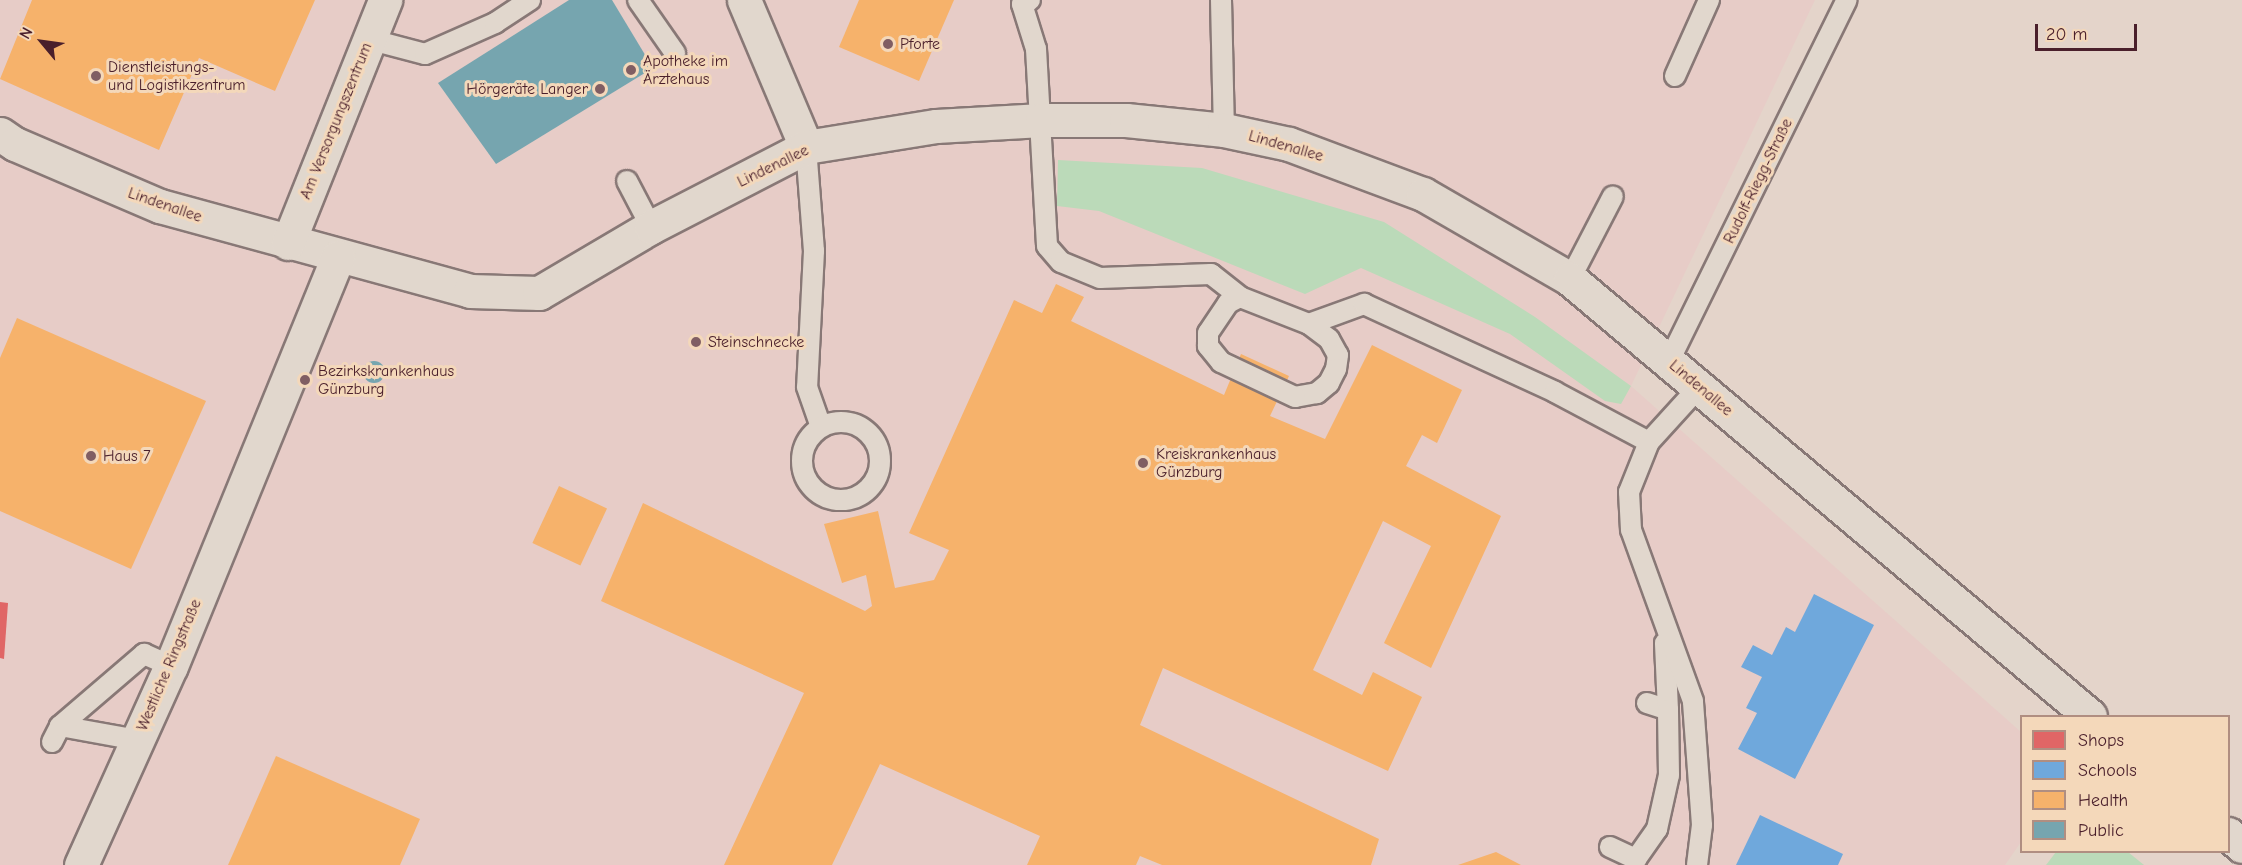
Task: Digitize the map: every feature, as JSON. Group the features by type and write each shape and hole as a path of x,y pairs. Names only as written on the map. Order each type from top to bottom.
{"street":[{"name":"Am Versorgungszentrum","path":"288,243 385,0"},
{"path":"744,0 806,147"},
{"name":"Lindenallee","path":"0,134 15,144 160,206 338,257 470,291 539,293 651,227 806,147 936,126 1042,120 1126,120 1224,130 1289,144 1423,194 1570,279 1700,386 2088,715"},
{"name":"Westliche Ringstraße","path":"81,865 171,666 252,462 338,257"},
{"path":"2230,835 2242,846"}],"lane":[{"path":"368,39 425,54 495,23 530,0"},
{"path":"638,0 675,53"},
{"path":"1221,0 1224,130"},
{"path":"1675,76 1709,0"},
{"name":"Rudolf-Riegg-Straße","path":"1669,361 1847,0"},
{"path":"1021,1 1036,49 1042,120 1043,230 1047,246 1061,262 1100,278 1211,274 1240,297 1309,324 1329,339 1338,356 1336,369 1317,393 1295,397 1221,362 1208,346 1208,333 1228,303 1240,297"},
{"path":"806,147 814,251 807,387 821,426"},
{"path":"627,182 651,227"},
{"path":"1570,279 1613,196"},
{"path":"1309,324 1364,304 1555,392 1649,442"},
{"path":"1697,865 1702,825 1694,701 1664,625 1631,530 1629,492 1649,442 1700,386"},
{"path":"851,422 867,431 878,446 879,471 866,491 855,498 844,500 820,495 804,476 803,450 821,426 851,422"},
{"path":"1610,847 1636,859 1657,829 1670,776 1664,625"},
{"path":"137,740 56,734 144,654 171,666"},
{"path":"1647,703 1668,710"}],"shaded area":[{"name":"Kreiskrankenhaus Günzburg","path":"0,0 1815,0 1631,386 2020,731 2020,843 2005,865 0,865"}],"green space":[{"path":"1058,160 1202,168 1384,222 1535,317 1631,386 1621,404 1605,401 1510,334 1361,268 1305,294 1099,211 1057,206"},
{"path":"2055,853 2129,853 2144,865 2046,865"}],"building: Shops":[{"path":"0,602 8,603 4,659 0,658"}],"building: Schools":[{"path":"1814,594 1874,625 1795,779 1738,749 1757,713 1746,708 1762,677 1741,667 1753,645 1772,655 1786,627 1795,632"},
{"path":"1760,815 1843,854 1838,865 1736,865"}],"building: Health":[{"name":"Dienstleistungs- und Logistikzentrum","path":"32,0 315,0 275,91 199,58 159,150 0,79"},
{"name":"Pforte","path":"859,0 954,0 919,81 839,47"},
{"path":"1056,284 1084,297 1071,321 1224,395 1241,354 1289,376 1270,416 1325,439 1372,345 1462,390 1437,443 1422,435 1406,466 1501,516 1431,668 1384,643 1431,546 1383,521 1313,670 1362,695 1373,672 1422,697 1388,771 1163,668 1140,725 1379,839 1371,865 1162,865 1140,856 1136,865 1027,865 1040,836 880,764 832,865 724,865 804,693 601,601 643,503 865,611 872,606 866,575 842,583 824,524 878,511 895,588 934,580 949,550 909,533 1014,300 1042,313"},
{"name":"Haus 7","path":"17,318 206,401 131,569 0,511 0,358"},
{"path":"559,486 607,508 580,565 532,543"},
{"path":"276,756 420,819 400,865 228,865"},
{"path":"1496,852 1521,865 1458,865"}],"building: Public":[{"path":"569,0 612,0 653,68 496,164 438,83"},
{"path":"374,361 382,364 385,372 382,380 374,383 366,380 363,372 366,364"}],"place":[{"name":"Pforte","path":"888,44"},
{"name":"Apotheke im Ärztehaus","path":"631,70"},
{"name":"Dienstleistungs- und Logistikzentrum","path":"96,76"},
{"name":"Hörgeräte Langer","path":"600,89"},
{"name":"Steinschnecke","path":"696,342"},
{"name":"Bezirkskrankenhaus Günzburg","path":"305,380"},
{"name":"Haus 7","path":"91,456"},
{"name":"Kreiskrankenhaus Günzburg","path":"1143,463"}]}
